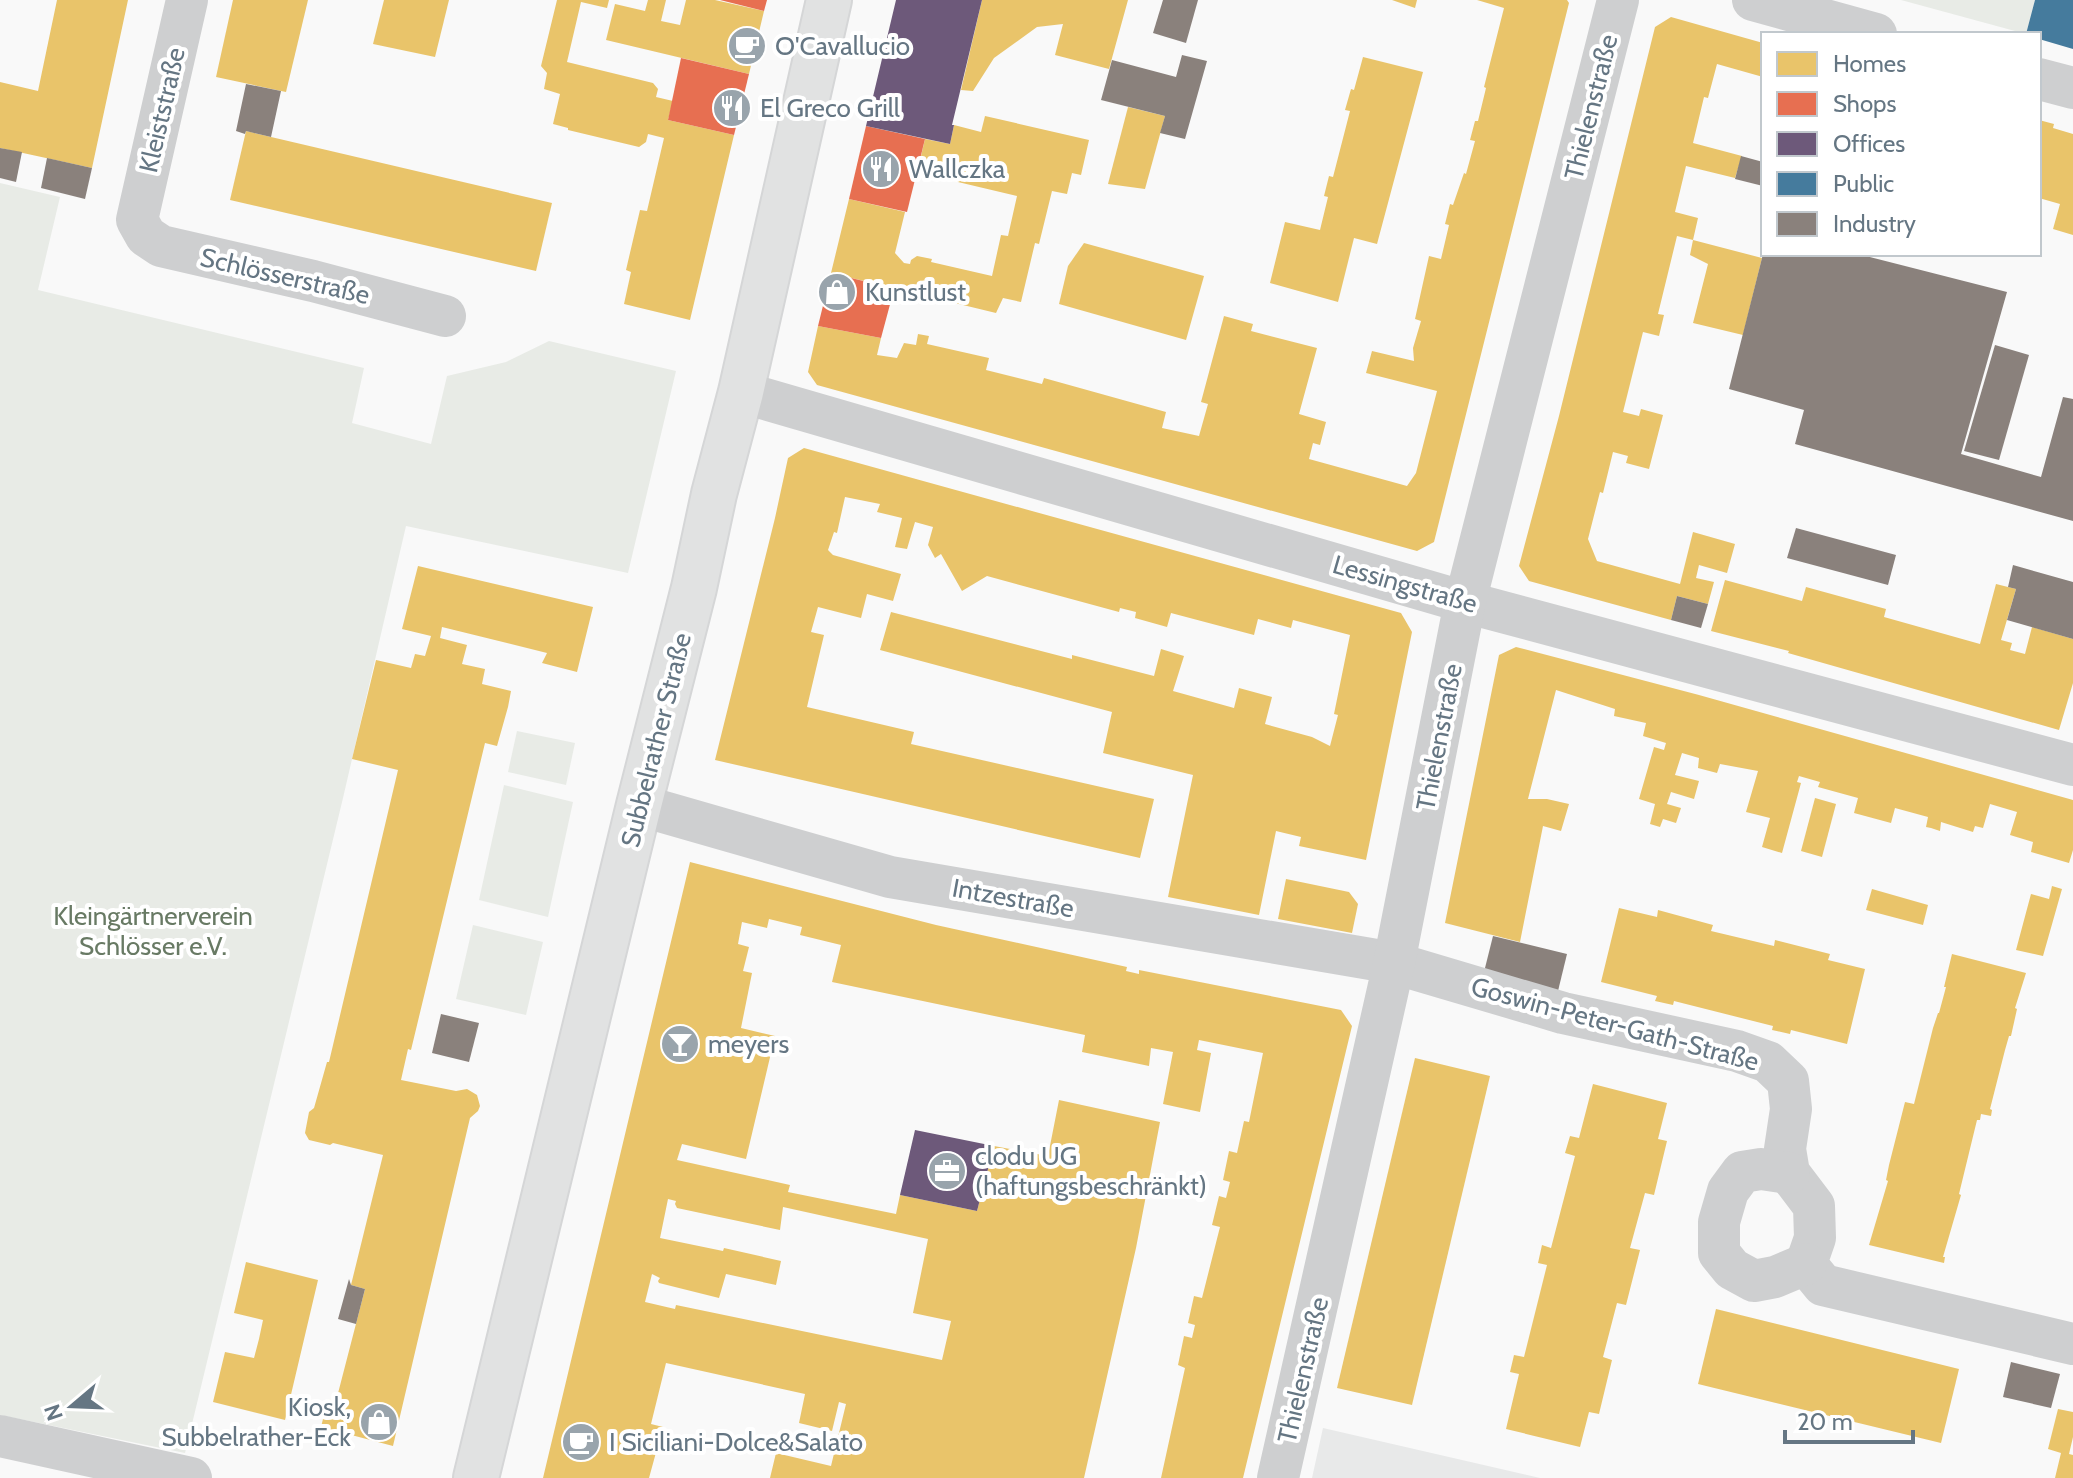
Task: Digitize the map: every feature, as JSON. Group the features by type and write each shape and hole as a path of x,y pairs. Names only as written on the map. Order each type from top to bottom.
{"main road":[{"name":"Subbelrather Straße","path":"476,1478 741,392 829,0"}],"street":[{"name":"Kleiststraße","path":"137,220 187,0"},
{"name":"Thielenstraße","path":"1278,1478 1394,963 1465,602 1618,0"},
{"path":"1753,0 1869,32"},
{"path":"2041,80 2073,88"},
{"name":"Schlösserstraße","path":"137,220 146,236 161,246 445,316"},
{"name":"Lessingstraße","path":"741,392 1465,602 2073,765"},
{"name":"Intzestraße","path":"639,805 890,877 1394,963"},
{"name":"Goswin-Peter-Gath-Straße","path":"1394,963 1563,1013 1737,1051 1768,1062 1788,1081 1791,1109 1785,1149 1789,1173"},
{"path":"1761,1169 1789,1173 1814,1206 1815,1238 1806,1264 1775,1277 1754,1281 1732,1269 1719,1253 1719,1222 1728,1191 1742,1172 1761,1169"},
{"path":"1806,1264 1823,1285 2073,1344"},
{"path":"0,1436 191,1478"}],"shaded area":[{"path":"1323,1428 1540,1478 1312,1478"}],"green space":[{"path":"1901,0 2035,0 2027,32"},
{"name":"Kleingärtnerverein Schlösser e.V.","path":"0,183 60,197 38,290 364,368 352,423 431,444 447,376 506,362 549,341 676,371 628,573 406,526 185,1453 0,1415"},
{"path":"517,731 575,743 566,785 508,772"},
{"path":"504,785 573,802 548,917 479,900"},
{"path":"473,925 543,942 526,1015 456,999"}],"building: Homes":[{"path":"57,0 128,0 92,168 0,148 0,82 38,91"},
{"path":"233,0 308,0 286,92 216,77"},
{"path":"384,0 449,0 435,57 373,44"},
{"path":"557,0 609,0 607,8 581,2 567,62 653,83 658,89 656,97 673,101 668,120 734,135 690,320 624,304 631,272 626,270 640,210 647,211 664,138 648,134 646,142 639,147 553,124 560,94 544,89 547,73 541,66"},
{"path":"648,0 666,0 661,21 680,25 686,0 715,0 764,11 749,74 606,40 615,4 645,11"},
{"path":"982,0 1128,0 1109,69 1055,55 1063,24 1037,27 994,58 973,91 961,90"},
{"path":"1392,0 1417,0 1415,8"},
{"path":"1477,0 1567,0 1569,3 1434,542 1417,551 817,385 808,372 818,326 881,338 877,355 897,358 904,343 916,345 918,334 929,336 927,344 989,358 986,370 1042,384 1044,378 1166,412 1162,428 1199,436 1208,404 1201,402 1224,316 1253,324 1251,331 1317,348 1299,414 1326,422 1320,445 1313,443 1309,459 1407,486 1416,473 1437,391 1366,373 1372,351 1414,361 1413,348 1421,321 1415,319 1429,256 1441,259 1449,225 1445,224 1450,204 1453,205 1466,174 1475,141 1470,140 1475,121 1478,121 1504,8"},
{"path":"1671,17 1761,42 1761,76 1717,64 1708,98 1704,97 1693,143 1742,156 1735,178 1686,166 1675,212 1698,218 1693,240 1677,236 1658,314 1664,315 1659,336 1643,332 1623,412 1639,416 1641,409 1663,415 1649,469 1626,463 1628,456 1613,452 1588,539 1597,561 1680,584 1693,532 1735,544 1727,573 1699,565 1696,578 1714,582 1708,604 1677,596 1671,620 1529,581 1519,566 1655,27"},
{"path":"1363,57 1423,72 1377,244 1354,238 1338,302 1270,283 1285,222 1320,230 1328,197 1324,196 1329,176 1333,177 1350,111 1345,110"},
{"path":"1128,107 1165,116 1145,189 1108,184"},
{"path":"985,116 1089,140 1081,175 1072,173 1067,194 1052,191 1021,302 1003,298 996,313 831,273 849,199 905,212 895,253 904,263 910,264 917,256 992,276 1001,235 1008,236 1017,196 941,178 938,173 918,169 925,139 950,144 954,125 981,132"},
{"path":"2041,121 2073,134 2073,235 2053,229 2060,204 2041,199"},
{"path":"246,131 552,203 536,271 230,200"},
{"path":"1693,240 1762,258 1743,335 1693,323 1708,264 1690,255"},
{"path":"1084,243 1204,276 1186,340 1059,304 1068,266"},
{"path":"804,448 1401,613 1412,632 1366,860 1299,846 1301,837 1276,831 1259,915 1168,897 1193,775 1103,753 1112,712 880,650 891,612 1072,659 1072,655 1154,676 1161,649 1184,656 1173,691 1234,708 1239,688 1272,697 1265,724 1312,737 1330,746 1350,635 1293,620 1291,628 1258,619 1254,635 1171,613 1167,627 1135,618 1136,612 1120,608 1119,612 987,576 962,591 941,554 935,558 928,545 933,527 915,522 907,549 895,547 902,518 877,512 880,504 845,497 837,533 834,532 828,550 833,555 901,574 893,601 867,594 861,618 818,607 811,632 824,635 807,707 914,732 911,744 1154,799 1140,858 715,760 788,458"},
{"path":"418,566 593,607 577,672 542,663 547,653 442,627 440,638 467,645 462,664 485,669 482,684 511,691 497,746 485,743 411,1050 408,1049 401,1080 456,1091 467,1089 477,1095 480,1106 470,1118 393,1446 321,1427 328,1399 336,1401 365,1289 351,1285 383,1155 309,1140 305,1133 309,1112 314,1108 329,1062 398,770 352,759 376,660 411,668 415,654 425,656 431,636 402,629"},
{"path":"1725,580 1802,601 1806,587 1886,609 1884,617 1980,644 1996,584 2016,589 2001,640 2012,643 2010,650 2025,654 2032,627 2073,639 2073,683 2059,730 1711,631"},
{"path":"1516,647 2073,800 2073,850 2069,863 2031,852 2033,842 2010,835 2017,812 1990,804 1983,828 1975,826 1973,832 1941,822 1940,831 1926,827 1928,817 1895,808 1891,823 1854,813 1858,798 1818,787 1820,782 1799,776 1797,782 1801,783 1782,853 1762,847 1770,818 1746,812 1758,771 1720,764 1717,773 1698,768 1699,758 1682,753 1675,775 1699,781 1694,799 1671,792 1667,804 1681,808 1676,823 1663,819 1660,827 1650,824 1655,804 1639,799 1654,747 1664,750 1666,743 1643,736 1646,723 1614,716 1615,709 1556,690 1528,799 1569,804 1561,831 1543,826 1520,942 1445,923 1499,655"},
{"path":"1815,798 1836,804 1822,857 1801,851"},
{"path":"690,862 936,925 1127,967 1126,971 1139,974 1139,970 1341,1010 1352,1026 1243,1478 1161,1478 1185,1368 1178,1365 1184,1336 1192,1338 1195,1325 1188,1323 1194,1296 1202,1298 1220,1227 1212,1225 1219,1196 1226,1198 1230,1182 1223,1180 1229,1151 1237,1153 1244,1121 1249,1122 1263,1053 1199,1040 1197,1050 1211,1053 1200,1112 1163,1104 1173,1052 1151,1048 1149,1066 1082,1052 1085,1035 832,982 841,945 800,935 802,927 769,919 767,928 742,922 738,944 749,947 743,971 752,973 741,1028 775,1036 746,1159 682,1144 677,1160 790,1185 788,1192 896,1214 900,1195 977,1211 994,1146 1048,1156 1059,1100 1160,1122 1136,1248 1084,1478 770,1478 776,1453 831,1466 846,1404 839,1402 832,1431 799,1423 805,1394 666,1363 651,1424 663,1427 649,1478 543,1478","holes":["668,1199 676,1201 677,1208 780,1230 783,1207 928,1239 913,1313 951,1321 942,1360 676,1305 675,1309 645,1302 652,1274 660,1278 659,1283 719,1298 726,1274 776,1285 781,1261 660,1238"]},
{"path":"1286,879 1349,892 1358,904 1352,933 1278,919"},
{"path":"2052,886 2062,889 2043,956 2016,950 2031,894 2049,899"},
{"path":"1872,889 1928,905 1923,925 1866,910"},
{"path":"1619,908 1657,917 1658,910 1713,925 1711,931 1774,946 1775,940 1830,954 1828,960 1865,969 1847,1044 1791,1030 1790,1034 1772,1030 1773,1026 1674,1001 1673,1005 1655,1001 1657,996 1601,982"},
{"path":"1952,954 2026,973 1990,1109 1991,1116 1981,1114 1980,1120 1977,1120 1944,1263 1869,1245 1888,1181 1905,1102 1914,1104"},
{"path":"1415,1058 1490,1076 1412,1405 1337,1388"},
{"path":"1593,1084 1667,1103 1658,1139 1667,1141 1654,1195 1645,1193 1630,1248 1640,1250 1626,1305 1617,1303 1603,1357 1612,1360 1599,1414 1589,1412 1580,1447 1506,1429 1519,1374 1510,1372 1514,1355 1524,1357 1547,1265 1538,1263 1542,1245 1551,1248 1575,1156 1565,1153 1570,1136 1579,1138"},
{"path":"246,1262 318,1280 285,1420 213,1402 225,1352 254,1358 259,1339 263,1320 234,1313"},
{"path":"1716,1309 1959,1369 1941,1443 1698,1384"},
{"path":"2058,1409 2073,1412 2069,1454 2073,1455 2073,1478 2055,1478 2061,1453 2048,1449"}],"building: Shops":[{"path":"720,0 767,0 764,11"},
{"path":"681,58 749,74 734,135 668,120"},
{"path":"866,126 925,139 907,212 849,199"},
{"path":"831,273 912,293 910,302 892,297 881,338 818,326"}],"building: Offices":[{"path":"896,0 982,0 950,144 866,126"},
{"name":"clodu UG (haftungsbeschränkt)","path":"915,1130 994,1146 977,1211 900,1195"}],"building: Public":[{"path":"2035,0 2073,0 2073,49 2041,40 2041,32 2027,32"}],"building: Industry":[{"path":"1163,0 1198,0 1186,43 1153,33"},
{"path":"1182,55 1207,61 1185,139 1160,133 1165,116 1101,100 1112,60 1176,77"},
{"path":"246,84 281,91 271,137 236,131"},
{"path":"0,148 22,152 16,182 0,178"},
{"path":"1741,156 1761,161 1761,186 1735,179"},
{"path":"47,158 92,168 85,199 41,188"},
{"path":"1762,256 1866,256 2007,292 1961,454 2041,477 2063,397 2073,399 2073,521 1795,444 1804,410 1729,389"},
{"path":"1995,345 2029,355 1999,460 1964,451"},
{"path":"1796,528 1896,555 1888,585 1787,558"},
{"path":"2013,565 2073,582 2073,639 2007,620 2016,589 2008,587"},
{"path":"1677,596 1708,604 1701,628 1671,620"},
{"path":"1493,936 1567,954 1558,991 1484,972"},
{"path":"441,1014 479,1023 469,1062 432,1053"},
{"path":"349,1279 351,1285 365,1289 356,1324 338,1319"},
{"path":"2011,1362 2060,1374 2051,1408 2003,1397"}],"place":[{"name":"O'Cavallucio","path":"747,46"},
{"name":"El Greco Grill","path":"732,108"},
{"name":"Wallczka","path":"881,169"},
{"name":"Kunstlust","path":"837,292"},
{"name":"meyers","path":"680,1044"},
{"name":"clodu UG (haftungsbeschränkt)","path":"947,1171"},
{"name":"Kiosk, Subbelrather-Eck","path":"379,1422"},
{"name":"I Siciliani-Dolce&Salato","path":"581,1442"}]}
